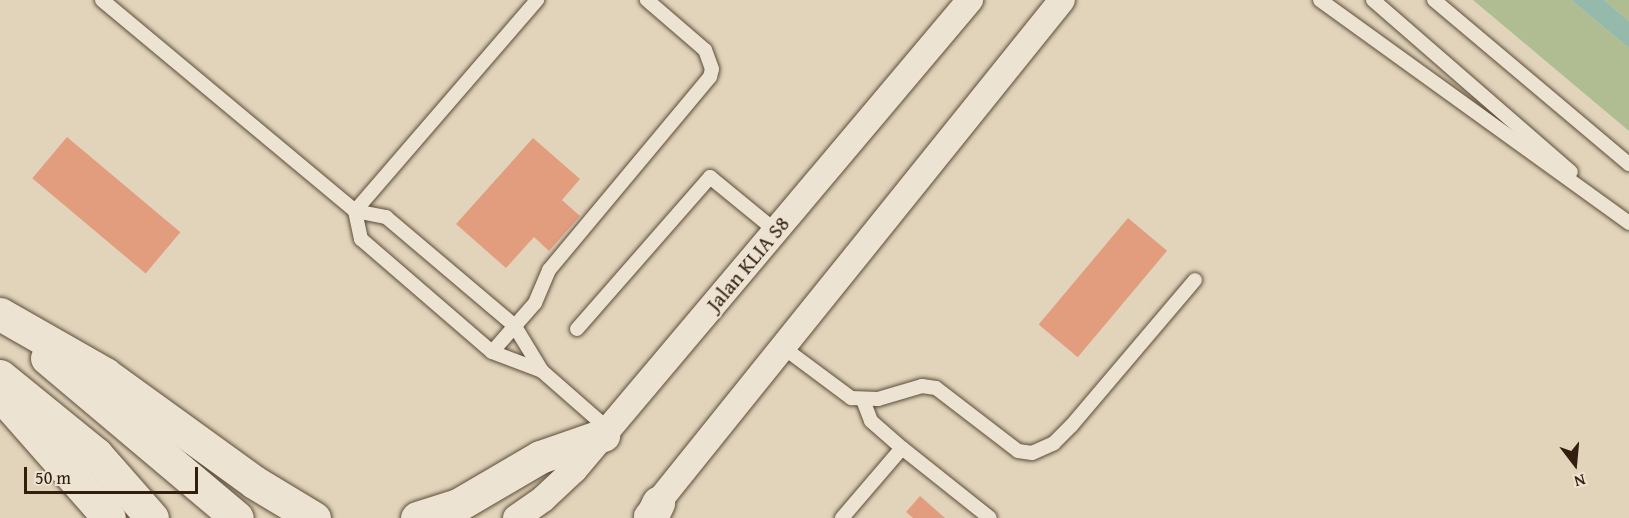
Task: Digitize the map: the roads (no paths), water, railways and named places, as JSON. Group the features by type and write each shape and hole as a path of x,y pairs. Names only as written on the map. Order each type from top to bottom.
{"street":[{"name":"Jalan KLIA S8","path":"516,518 543,499 605,432 970,0"},
{"path":"651,513 1062,0"},
{"path":"0,316 237,518"},
{"path":"0,316 105,374 254,482 314,518"},
{"path":"0,376 96,453 152,518"},
{"path":"0,394 109,518"},
{"path":"417,518 458,505 540,457 605,432"}],"lane":[{"path":"102,0 355,212 386,217 514,325 542,371 605,432"},
{"path":"355,212 537,0"},
{"path":"492,352 535,303 549,270 710,77 712,69 705,50 647,0"},
{"path":"932,46 962,0"},
{"path":"1039,29 1077,0"},
{"path":"1320,0 1629,223"},
{"path":"1373,0 1629,223"},
{"path":"1434,0 1629,164"},
{"path":"577,329 710,177 776,231"},
{"path":"355,212 361,239 492,352 542,371"},
{"path":"784,348 832,388 863,400 922,386 936,388 1018,451 1043,449 1072,425 1195,280"},
{"path":"863,400 871,421 990,518"},
{"path":"842,518 902,448"}]}
